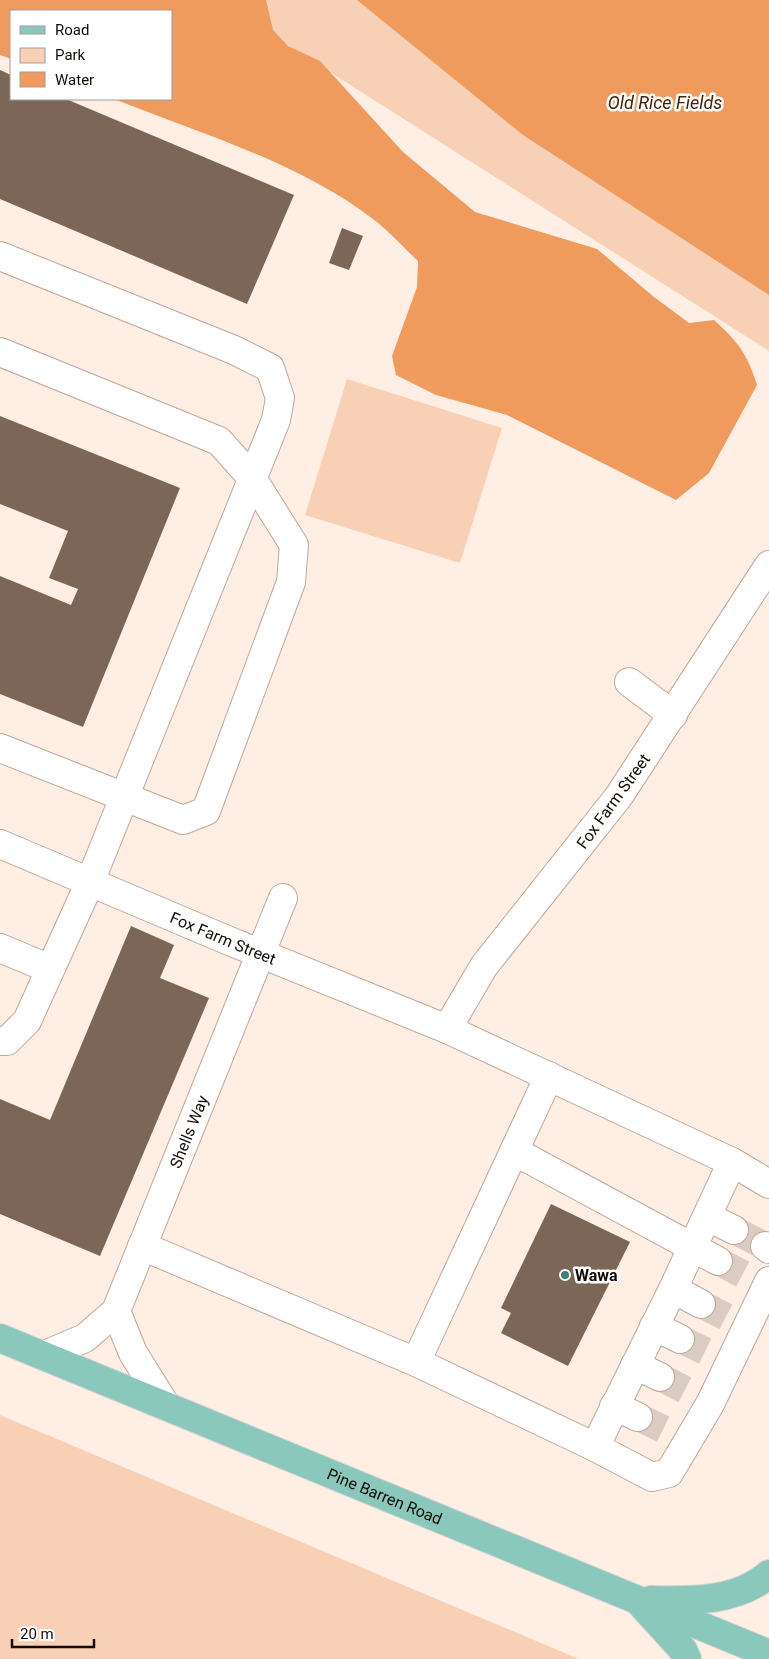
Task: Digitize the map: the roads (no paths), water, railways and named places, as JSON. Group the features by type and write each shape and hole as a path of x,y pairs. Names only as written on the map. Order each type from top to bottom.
{"main road":[{"name":"Pine Barren Road","path":"0,1338 637,1600 764,1650"},
{"path":"637,1600 684,1601 725,1597 761,1582 769,1574"},
{"path":"637,1600 682,1650 687,1659"}],"lane":[{"path":"0,256 234,350 270,368 280,398 276,420 90,882 27,1021 7,1041 0,1041"},
{"path":"0,352 219,441 252,478 294,545 291,582 206,810 183,820 0,748"},
{"name":"Fox Farm Street","path":"447,1029 484,966 619,796 769,565"},
{"path":"629,682 673,714"},
{"name":"Fox Farm Street","path":"0,844 259,953 447,1029 732,1162 769,1184"},
{"name":"Shells Way","path":"45,1355 85,1338 116,1311 259,953 283,898"},
{"path":"0,948 50,969"},
{"path":"416,1362 549,1076"},
{"path":"514,1151 718,1262"},
{"path":"594,1447 708,1217 732,1162"},
{"path":"708,1217 734,1230"},
{"path":"142,1246 416,1362 594,1447 652,1477 669,1473 680,1437 761,1281"},
{"path":"673,1289 701,1304"},
{"path":"116,1311 133,1353 166,1406"},
{"path":"654,1326 680,1339"},
{"path":"635,1365 660,1377"},
{"path":"614,1406 638,1417"}],"water":[{"path":"0,0 266,0 273,30 288,46 320,61 403,152 475,212 597,249 654,297 689,323 714,320 741,349 757,385 709,473 676,500 507,415 436,395 396,375 392,356 417,287 418,261 396,239 373,219 344,199 281,165 215,137 117,100 172,100 172,10 10,10 10,59 0,55"},
{"name":"Old Rice Fields","path":"357,0 769,0 769,295 523,135"}],"tunnel":[{"path":"734,1230 765,1246"},
{"path":"718,1261 748,1277"},
{"path":"701,1304 730,1319"},
{"path":"680,1339 711,1354"},
{"path":"660,1377 691,1393"},
{"path":"638,1417 671,1433"}],"place":[{"name":"Wawa","path":"565,1275"}]}
